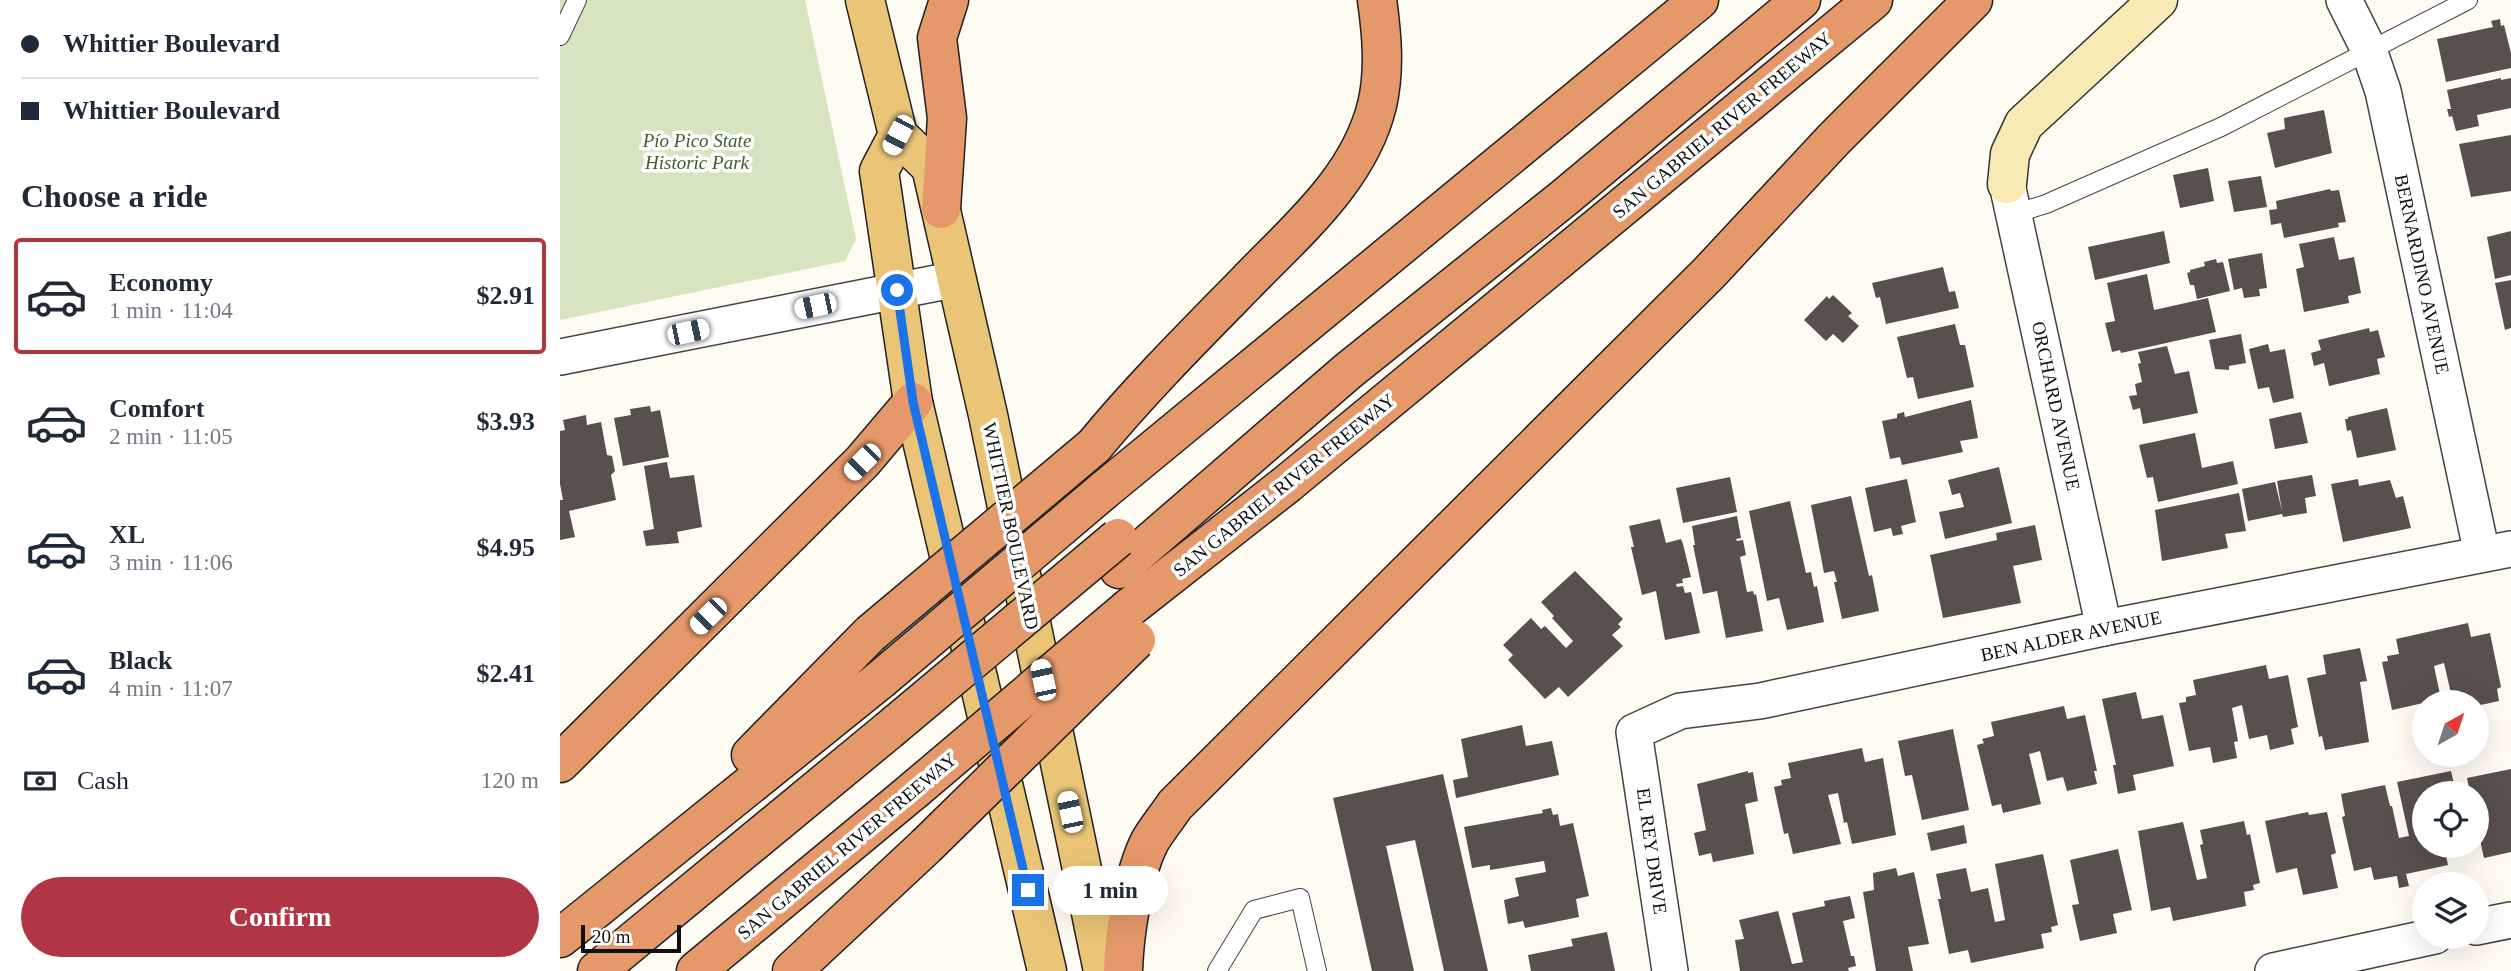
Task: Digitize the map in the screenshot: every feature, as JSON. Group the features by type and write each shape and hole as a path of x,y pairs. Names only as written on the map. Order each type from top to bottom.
{"highway":[{"path":"940,209 947,118 937,38 949,0"},
{"path":"623,886 870,634 1094,446 1127,406 1333,193 1360,150 1377,106 1383,41 1377,0"},
{"path":"560,938 880,680 1103,492 1699,0"},
{"path":"597,971 894,739 1119,553 1771,0"},
{"path":"1119,553 1564,198 1801,0"},
{"name":"SAN GABRIEL RIVER FREEWAY","path":"696,971 913,791 1132,624 1287,484 1873,0"},
{"path":"1123,971 1124,947 1144,855 1150,841 1175,805 1709,273 1834,139 1973,0"},
{"path":"560,763 862,462 913,402"},
{"path":"792,971 926,846 1132,624"},
{"path":"629,971 894,739"}],"main road":[{"path":"865,0 898,135 879,171 913,402 1047,971"},
{"name":"WHITTIER BOULEVARD","path":"898,135 931,167 988,415 1103,971"}],"street":[{"path":"2010,199 2010,154 2024,124 2158,0"},
{"name":"BERNARDINO AVENUE","path":"2344,0 2369,50 2383,91 2497,551"},
{"name":"ORCHARD AVENUE","path":"2010,199 2104,628"},
{"path":"560,358 957,279"},
{"name":"BEN ALDER AVENUE","path":"1634,732 1680,711 1759,701 2104,628 2497,551"},
{"name":"EL REY DRIVE","path":"1634,732 1670,971"},
{"path":"2489,925 2511,920"},
{"path":"2273,971 2412,941"}],"lane":[{"path":"560,36 577,0"},
{"path":"2010,199 2046,204 2221,127 2468,0"},
{"path":"1217,971 1254,910 1300,898 1317,971"}],"green space":[{"name":"Pío Pico State Historic Park","path":"560,0 805,0 856,239 845,261 560,320"}],"building":[{"path":"2500,19 2511,53 2511,68 2446,82 2437,39 2493,27 2491,21"},
{"path":"2511,78 2511,108 2477,115 2479,126 2456,131 2447,109 2451,109 2447,90"},
{"path":"2324,110 2332,153 2275,168 2267,133 2285,129 2284,118"},
{"path":"2511,135 2511,191 2471,197 2459,144"},
{"path":"2208,168 2214,201 2180,208 2173,175"},
{"path":"2261,176 2267,207 2234,212 2228,181"},
{"path":"2330,189 2339,190 2346,222 2338,223 2339,227 2284,238 2281,223 2271,225 2269,210 2277,209 2276,201"},
{"path":"2164,231 2170,263 2095,280 2088,247"},
{"path":"2511,231 2511,275 2495,279 2487,237"},
{"path":"2334,237 2339,260 2354,257 2361,293 2348,296 2349,303 2304,312 2296,269 2304,267 2299,244"},
{"path":"2262,253 2267,288 2259,289 2260,296 2244,298 2242,288 2234,290 2228,259"},
{"path":"2216,259 2217,263 2223,262 2230,291 2197,299 2194,285 2190,285 2187,273 2205,266 2204,262"},
{"path":"1943,267 1949,292 1955,291 1959,308 1886,324 1880,297 1876,298 1872,283"},
{"path":"2147,274 2154,310 2208,298 2216,332 2121,353 2120,350 2112,352 2105,323 2115,321 2107,283"},
{"path":"2511,280 2511,328 2505,330 2495,283"},
{"path":"1833,295 1852,313 1848,316 1859,326 1843,343 1833,334 1826,341 1804,320 1827,296 1829,299"},
{"path":"1955,324 1960,345 1965,345 1974,387 1918,399 1913,377 1907,378 1897,337"},
{"path":"2369,328 2370,332 2378,330 2385,357 2377,359 2380,374 2329,386 2324,363 2314,366 2311,353 2321,350 2318,340"},
{"path":"2241,334 2246,363 2229,366 2229,370 2215,369 2209,340"},
{"path":"2268,344 2270,352 2285,349 2294,398 2273,403 2269,387 2258,389 2249,349"},
{"path":"2167,346 2175,374 2189,371 2198,413 2143,424 2140,408 2133,410 2129,396 2137,395 2135,384 2142,382 2138,352"},
{"path":"1971,400 1978,438 1960,441 1963,452 1902,465 1900,457 1890,459 1882,421 1897,418 1897,414 1904,412 1905,417"},
{"path":"650,406 651,412 660,410 669,457 623,466 614,418 631,415 630,409"},
{"path":"2387,408 2396,450 2357,458 2351,430 2347,431 2345,419"},
{"path":"2301,412 2308,443 2275,449 2269,419"},
{"path":"586,415 587,425 601,422 607,455 612,456 615,471 611,475 616,500 569,511 575,537 560,540 560,500 563,500 560,484 560,431 565,430 563,420"},
{"path":"2195,433 2202,468 2233,461 2238,484 2158,502 2153,477 2147,478 2139,445"},
{"path":"667,462 670,478 694,475 702,527 677,532 679,543 646,546 643,531 654,529 644,466"},
{"path":"1999,467 2012,523 1945,539 1939,512 1964,507 1960,493 1952,495 1948,480"},
{"path":"2312,475 2316,496 2305,498 2307,513 2283,517 2282,514 2248,521 2242,489 2275,482 2282,511 2277,481"},
{"path":"1730,477 1737,512 1683,523 1676,488"},
{"path":"1907,479 1916,522 1901,526 1903,534 1893,536 1891,528 1874,532 1865,488"},
{"path":"2358,479 2359,486 2390,480 2396,498 2403,496 2411,528 2343,542 2331,484"},
{"path":"2239,493 2246,531 2225,534 2228,548 2162,561 2155,510"},
{"path":"1851,496 1879,611 1842,619 1834,571 1824,573 1811,505"},
{"path":"1790,501 1806,573 1811,572 1814,587 1817,586 1824,622 1787,630 1779,598 1767,601 1749,511"},
{"path":"1737,516 1741,538 1736,539 1743,540 1746,555 1740,557 1747,592 1753,591 1754,595 1756,594 1763,631 1726,638 1717,591 1703,594 1692,526"},
{"path":"1660,519 1666,543 1681,539 1683,544 1691,577 1676,584 1677,587 1683,586 1685,593 1691,592 1700,633 1665,640 1656,591 1642,595 1629,526"},
{"path":"2035,525 2042,560 2013,566 2021,603 1943,618 1930,555 1997,540 1996,533"},
{"path":"1575,571 1623,619 1618,624 1621,627 1612,635 1623,646 1568,697 1559,687 1545,699 1508,660 1513,655 1503,645 1531,618 1541,629 1545,626 1566,648 1573,641 1541,602"},
{"path":"2468,623 2471,637 2490,633 2501,687 2497,689 2499,701 2489,703 2489,690 2450,690 2444,663 2434,666 2439,690 2412,690 2412,706 2392,710 2382,662 2388,661 2387,656 2399,654 2396,639"},
{"path":"2360,648 2367,681 2360,682 2369,742 2325,750 2322,736 2319,737 2307,678 2326,674 2323,655"},
{"path":"2266,665 2269,679 2288,675 2298,727 2291,729 2294,744 2270,750 2267,735 2249,739 2242,705 2232,708 2238,741 2234,742 2237,758 2213,763 2210,747 2189,751 2179,703 2186,702 2186,697 2196,695 2193,680"},
{"path":"2136,692 2142,719 2163,715 2174,766 2133,775 2136,790 2118,794 2113,765 2116,765 2102,699"},
{"path":"2064,706 2067,719 2085,715 2097,771 2094,771 2097,784 2067,791 2063,777 2047,781 2040,751 2029,754 2041,804 2003,813 2001,804 1992,806 1977,745 1984,743 1982,739 1994,736 1991,722"},
{"path":"1522,725 1526,746 1552,741 1559,775 1456,798 1453,780 1468,777 1461,739"},
{"path":"1953,729 1969,810 1922,820 1912,775 1905,776 1898,741"},
{"path":"1862,748 1865,762 1883,758 1896,835 1852,844 1847,822 1844,823 1838,793 1828,795 1841,844 1793,854 1788,833 1784,834 1774,787 1782,785 1781,780 1791,778 1788,763"},
{"path":"2511,769 2511,852 2489,857 2489,781 2468,781 2467,778"},
{"path":"2451,771 2453,781 2412,781 2412,858 2446,858 2448,865 2406,874 2409,886 2399,888 2397,876 2374,880 2371,867 2354,871 2342,817 2345,816 2341,794 2385,785 2399,838 2409,836 2397,782"},
{"path":"1753,772 1758,801 1745,804 1754,854 1713,862 1711,853 1699,856 1694,833 1706,830 1697,784"},
{"path":"1443,774 1488,971 1444,971 1415,840 1386,846 1414,971 1372,971 1333,798"},
{"path":"1551,808 1553,815 1558,814 1560,826 1573,823 1589,896 1576,899 1579,917 1525,928 1523,921 1508,924 1504,900 1519,896 1515,878 1546,872 1544,861 1490,870 1490,865 1472,868 1464,827 1543,813 1542,810"},
{"path":"2308,812 2309,815 2327,812 2336,853 2331,855 2338,888 2303,895 2297,868 2276,873 2265,821"},
{"path":"2244,821 2247,835 2250,834 2260,883 2253,885 2254,890 2244,892 2246,906 2173,921 2170,907 2151,911 2138,831 2183,822 2197,880 2207,878 2200,845 2203,844 2200,830"},
{"path":"1964,825 1967,843 1931,851 1927,833"},
{"path":"2118,849 2132,910 2113,914 2117,933 2080,941 2072,905 2079,904 2070,860"},
{"path":"2043,854 2058,925 2051,927 2052,932 2041,934 2044,948 1971,963 1968,950 1949,954 1936,874 1966,868 1971,892 1988,888 1995,922 2005,920 1995,864"},
{"path":"1896,868 1898,876 1914,872 1929,944 1908,947 1913,971 1876,971 1863,892 1874,890 1873,873"},
{"path":"1850,896 1855,918 1843,921 1856,966 1848,968 1849,971 1740,971 1735,940 1744,939 1739,920 1778,911 1792,964 1803,962 1792,913 1825,906 1824,901"},
{"path":"1607,932 1615,971 1531,971 1528,955 1573,946 1571,939"}],"route":[{"path":"897,290 913,402 1028,890"}]}
